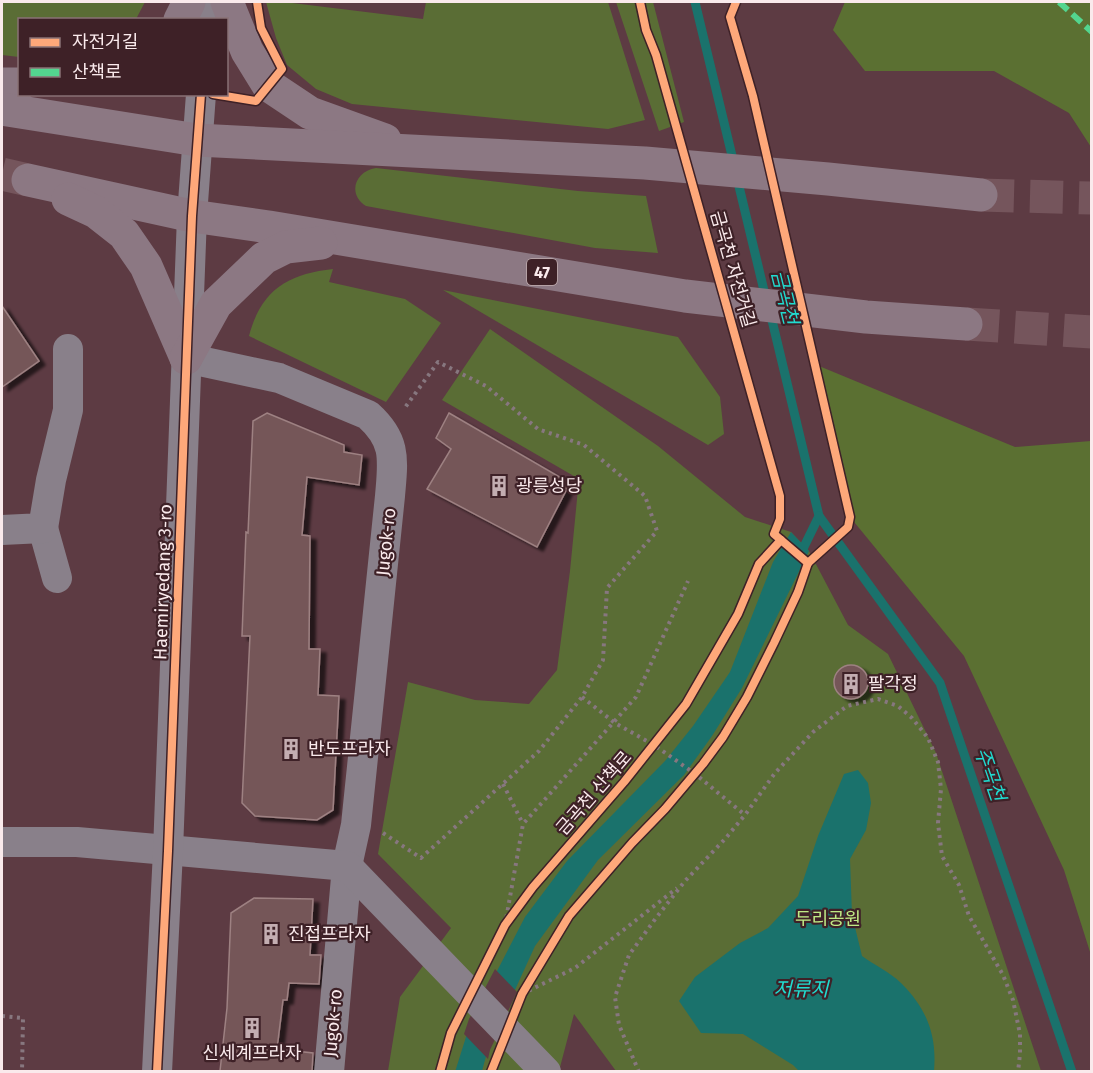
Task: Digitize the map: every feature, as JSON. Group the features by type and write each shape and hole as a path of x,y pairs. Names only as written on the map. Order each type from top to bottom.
{"highway":[{"path":"181,18 189,2"},
{"path":"227,2 246,51 268,86 310,113 421,152"},
{"path":"2,84 18,84"},
{"path":"2,109 197,140 645,163 981,195"},
{"name":"47","path":"186,358 146,266 124,234 96,212 28,180 192,216 685,296 866,317 966,324"},
{"path":"186,358 216,304 264,258 286,248 316,243 400,248"}],"street":[{"path":"206,18 207,2"},
{"name":"Haemiryedang 3-ro","path":"157,1071 168,851 192,216 201,96"},
{"path":"57,578 43,528 51,480 68,410 68,349"},
{"path":"186,358 279,378 369,416 386,434"},
{"name":"Jugok-ro","path":"329,1071 347,866 357,816 392,475 393,459 386,434"},
{"path":"2,530 43,528"},
{"path":"2,842 77,842 347,866 546,1071"}],"path":[{"path":"357,816 421,858 539,751 582,697 603,660 608,588 657,531 645,496 584,445 538,429 486,386 438,362 386,434"},
{"path":"505,925 523,824 636,697 688,581"},
{"path":"582,697 615,723 697,771 745,815"},
{"path":"639,1071 620,1025 615,997 629,955 685,881 745,815 782,765 813,732 847,706 878,699 898,706 912,718 928,738 938,762 941,789 938,823 942,856 958,885 969,916 1003,975 1013,1000 1020,1034 1018,1071"},
{"path":"687,782 697,771"},
{"path":"503,784 523,824"},
{"path":"522,993 575,968 685,881"},
{"path":"500,935 519,906"},
{"path":"518,1005 531,977"},
{"path":"2,1016 23,1018 22,1071"}],"green space":[{"path":"2,2 145,2 137,18 18,18 18,57 2,55"},
{"path":"266,2 284,2 423,19 426,2 608,2 645,120 608,129 352,104 316,89 287,65 276,38"},
{"path":"616,2 653,2 684,122 659,131"},
{"path":"845,2 1091,2 1091,147 1069,113 994,71 865,71 833,30"},
{"path":"376,168 578,191 646,196 658,253 595,248 366,206 357,195 356,184 363,174"},
{"path":"333,269 329,282 405,299 441,323 386,402 249,336 261,307 279,287 303,275"},
{"path":"443,290 678,337 720,397 724,434 708,445"},
{"name":"두리공원","path":"490,329 658,446 745,517 791,532 809,551 848,625 888,654 936,753 1041,1071 616,1071 574,1014 559,1071 388,1071 400,997 451,928 378,854 408,682 475,700 529,704 557,670 579,479 442,400"},
{"path":"819,366 1015,447 1091,441 1091,955 1064,870 964,656 850,517"}],"water":[{"path":"791,532 809,551 742,688 684,775 598,860 535,946 488,1049 482,1071 455,1072 471,1021 525,917 567,861 665,761 693,726 730,672 773,562"},
{"name":"저류지","path":"858,770 868,783 871,803 866,830 850,859 852,915 862,956 897,979 918,1003 932,1034 934,1071 799,1071 743,1034 701,1033 679,1001 695,977 740,943 768,928 798,896 818,836 844,774"}],"pier":[{"path":"495,969 517,992 488,1059 464,1034 469,1019"}],"building":[{"path":"2,306 39,361 2,387"},
{"path":"267,413 344,445 344,452 362,455 359,485 307,477 302,535 310,536 309,649 320,649 318,695 339,696 333,810 317,820 255,816 242,803 250,636 242,636 253,421"},
{"name":"광릉성당","path":"449,413 570,483 537,547 427,489 451,449 436,438"},
{"name":"팔각정","path":"851,665 863,670 868,682 863,694 851,699 839,694 834,682 839,670"},
{"name":"진접프라자","path":"254,898 313,899 310,955 321,955 319,984 289,983 287,1000 283,1000 277,1049 313,1053 312,1071 220,1071 227,1008 231,913"}],"waterway":[{"name":"금곡천","path":"695,2 734,164"},
{"name":"금곡천","path":"737,178 766,299"},
{"name":"금곡천","path":"770,312 819,516 799,557"},
{"name":"주곡천","path":"819,516 940,683 1072,1072"}],"tunnel":[{"path":"2,174 28,180"},
{"path":"981,195 1092,198"},
{"path":"966,324 1092,332"}],"marked path":[{"path":"1059,2 1092,32"}],"cycle path":[{"path":"225,96 256,101 282,69 261,28 257,2"},
{"name":"금곡천 자전거길","path":"640,2 646,30 656,55 780,496 780,519 774,534 808,563"},
{"path":"736,2 730,17 753,96 850,517 848,527 808,563"},
{"path":"157,1072 168,851 192,216 201,96"},
{"name":"금곡천 산책로","path":"440,1072 451,1033 505,925 533,887 624,782 686,704 738,614 759,564 781,540"},
{"path":"491,1072 522,994 569,916 632,843 665,809 723,737 747,697 774,643 798,592 808,563"}],"place":[{"name":"광릉성당","path":"499,486"},
{"name":"팔각정","path":"851,684"},
{"name":"반도프라자","path":"291,749"},
{"name":"진접프라자","path":"271,934"},
{"name":"신세계프라자","path":"252,1028"}]}
